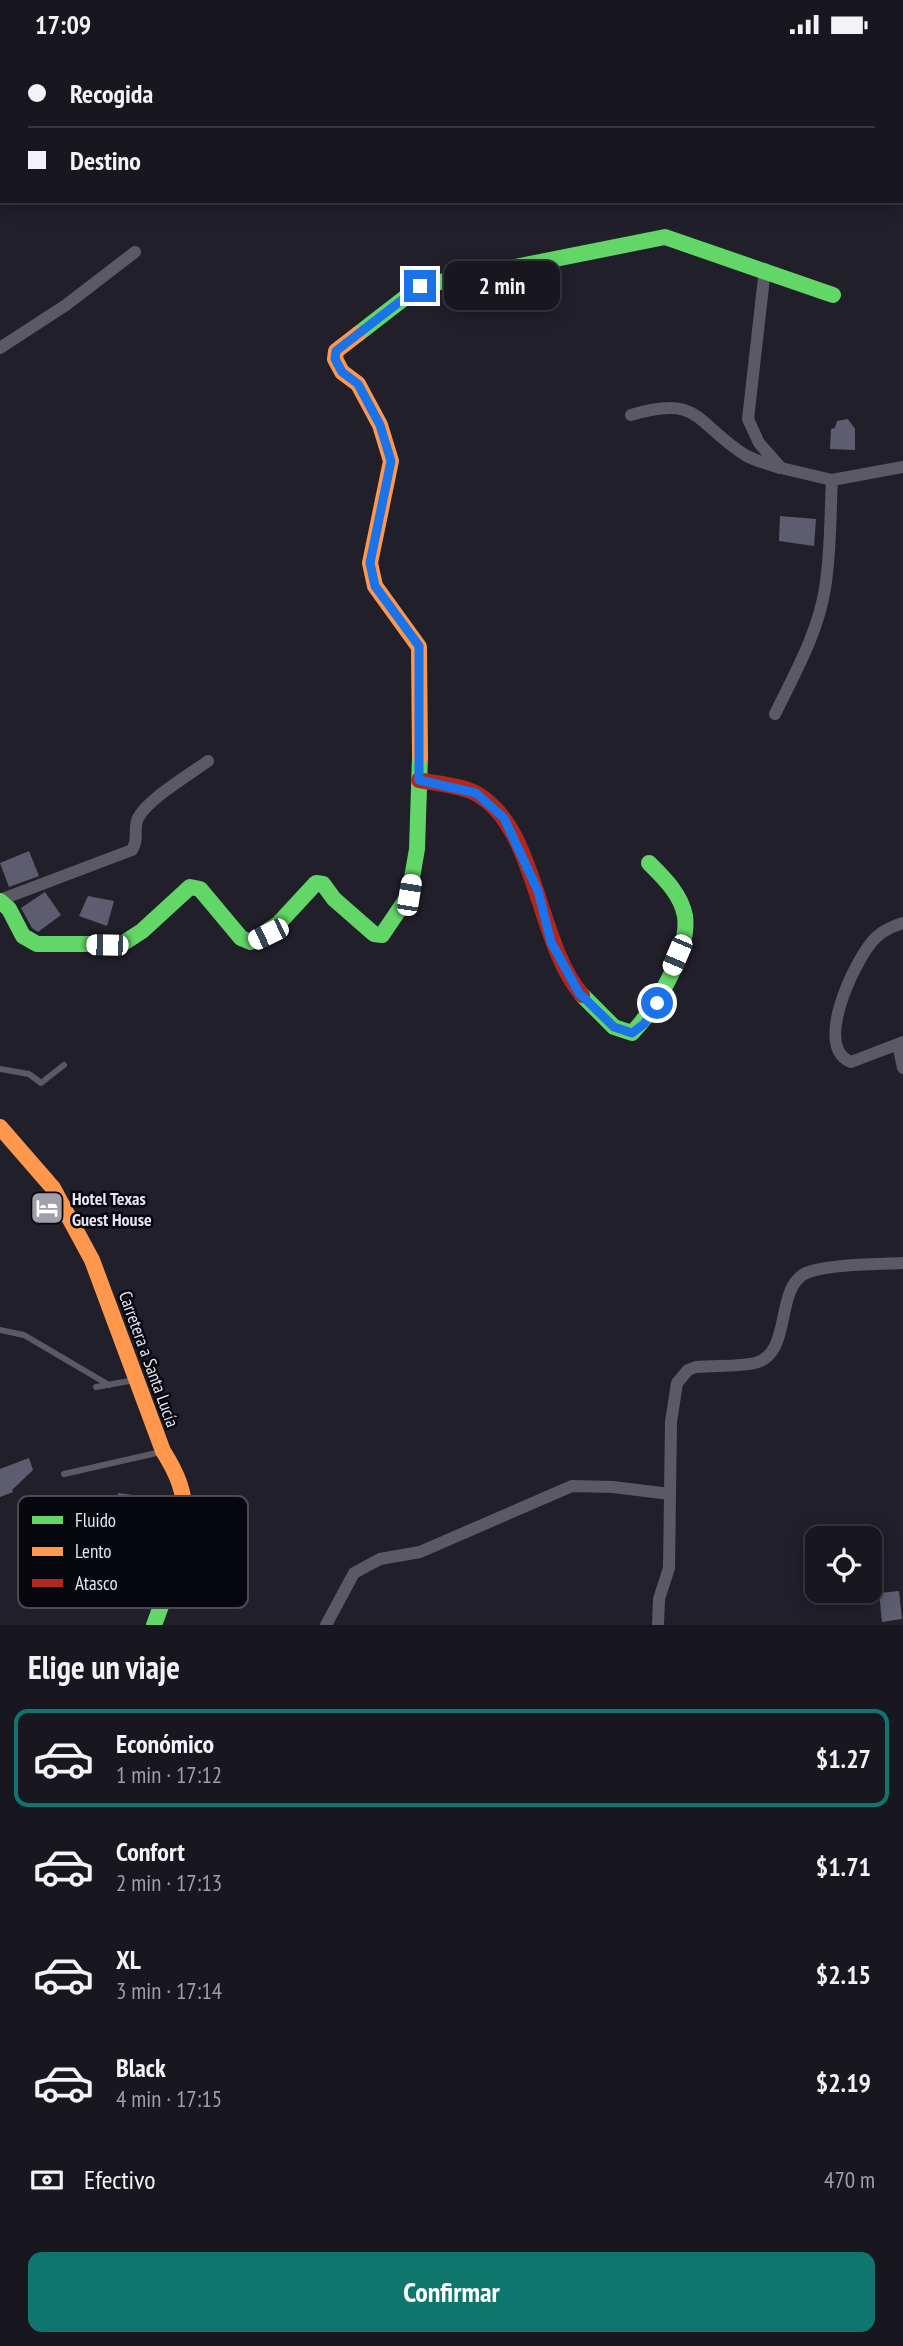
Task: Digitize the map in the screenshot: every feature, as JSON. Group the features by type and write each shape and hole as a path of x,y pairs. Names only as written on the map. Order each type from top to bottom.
{"street":[{"path":"208,761 143,809 136,821 136,844 132,850 0,900 9,909 23,936 37,944 122,944 142,931 190,887 200,889 241,938 251,942 268,934 316,883 323,884 334,899 374,934 382,935 409,895 417,849 419,646 375,586 370,563 391,461 380,425 358,384 342,372 335,359 336,351 420,286 432,281 665,237 765,269 834,295"},
{"path":"0,348 46,319 135,252"},
{"path":"765,269 748,419 759,443 781,468"},
{"path":"631,415 662,407 690,410 746,456 781,468 832,480 903,467"},
{"path":"775,714 808,646 820,612 825,587 832,480"},
{"path":"419,780 476,793 504,818 538,891 551,942 579,993 614,1027 632,1033 644,1024 657,1003 683,940 686,919 670,883 649,863"},
{"path":"903,923 882,931 849,975 839,1006 837,1037 840,1052 844,1059 851,1062 900,1043 903,1068"},
{"name":"Carretera a Santa Lucía","path":"0,1127 53,1188 85,1248 163,1451 175,1466 184,1496"},
{"path":"658,1625 659,1599 670,1568 673,1409 677,1383 688,1370 758,1363 771,1351 793,1284 807,1273 864,1264 903,1263"},
{"path":"326,1625 354,1573 380,1559 420,1552 572,1486 613,1487 670,1494"},
{"name":"Carretera a Santa Lucía","path":"154,1625 161,1608"}],"lane":[{"path":"0,1069 30,1074 41,1083 64,1065"},
{"path":"0,1330 24,1335 109,1385"},
{"path":"96,1387 137,1380"},
{"path":"64,1474 163,1451"}],"building":[{"path":"848,419 855,429 855,450 830,449 831,429 835,428 837,421"},
{"path":"780,516 816,519 814,546 779,541"},
{"path":"29,851 39,876 9,887 0,863"},
{"path":"45,892 61,915 38,932 32,928 21,908"},
{"path":"88,896 114,901 107,926 79,916"},
{"path":"29,1458 33,1470 13,1492 0,1497 0,1469"},
{"path":"118,1493 140,1496 118,1496"},
{"path":"899,1591 902,1619 882,1622 882,1593"}],"traffic: fast":[{"path":"358,334 420,286 665,237 833,295"},
{"path":"0,901 9,909 23,936 37,944 122,944 142,931 190,887 200,889 241,938 251,942 279,923 316,883 323,884 334,899 374,934 382,935 409,895 417,849 420,757"},
{"path":"582,995 614,1027 632,1033 651,1010 669,979 682,946 685,916 676,894 649,863"},
{"path":"154,1625 160,1608"}],"traffic: slow":[{"path":"358,334 336,351 335,359 342,372 358,384 380,425 391,461 370,563 375,586 419,647 420,757"},
{"path":"0,1127 53,1188 92,1260 163,1451 183,1496"}],"traffic: jam":[{"path":"419,780 471,791 497,810 512,832 525,859 555,946 567,973 582,995"}],"place":[{"name":"Hotel Texas Guest House","path":"47,1208"}],"route":[{"path":"420,286 336,351 335,359 342,372 358,384 380,425 391,461 370,563 375,586 419,646 419,780 476,793 504,818 538,891 551,942 579,993 600,1016 614,1027 632,1033 644,1024 657,1003"}]}
